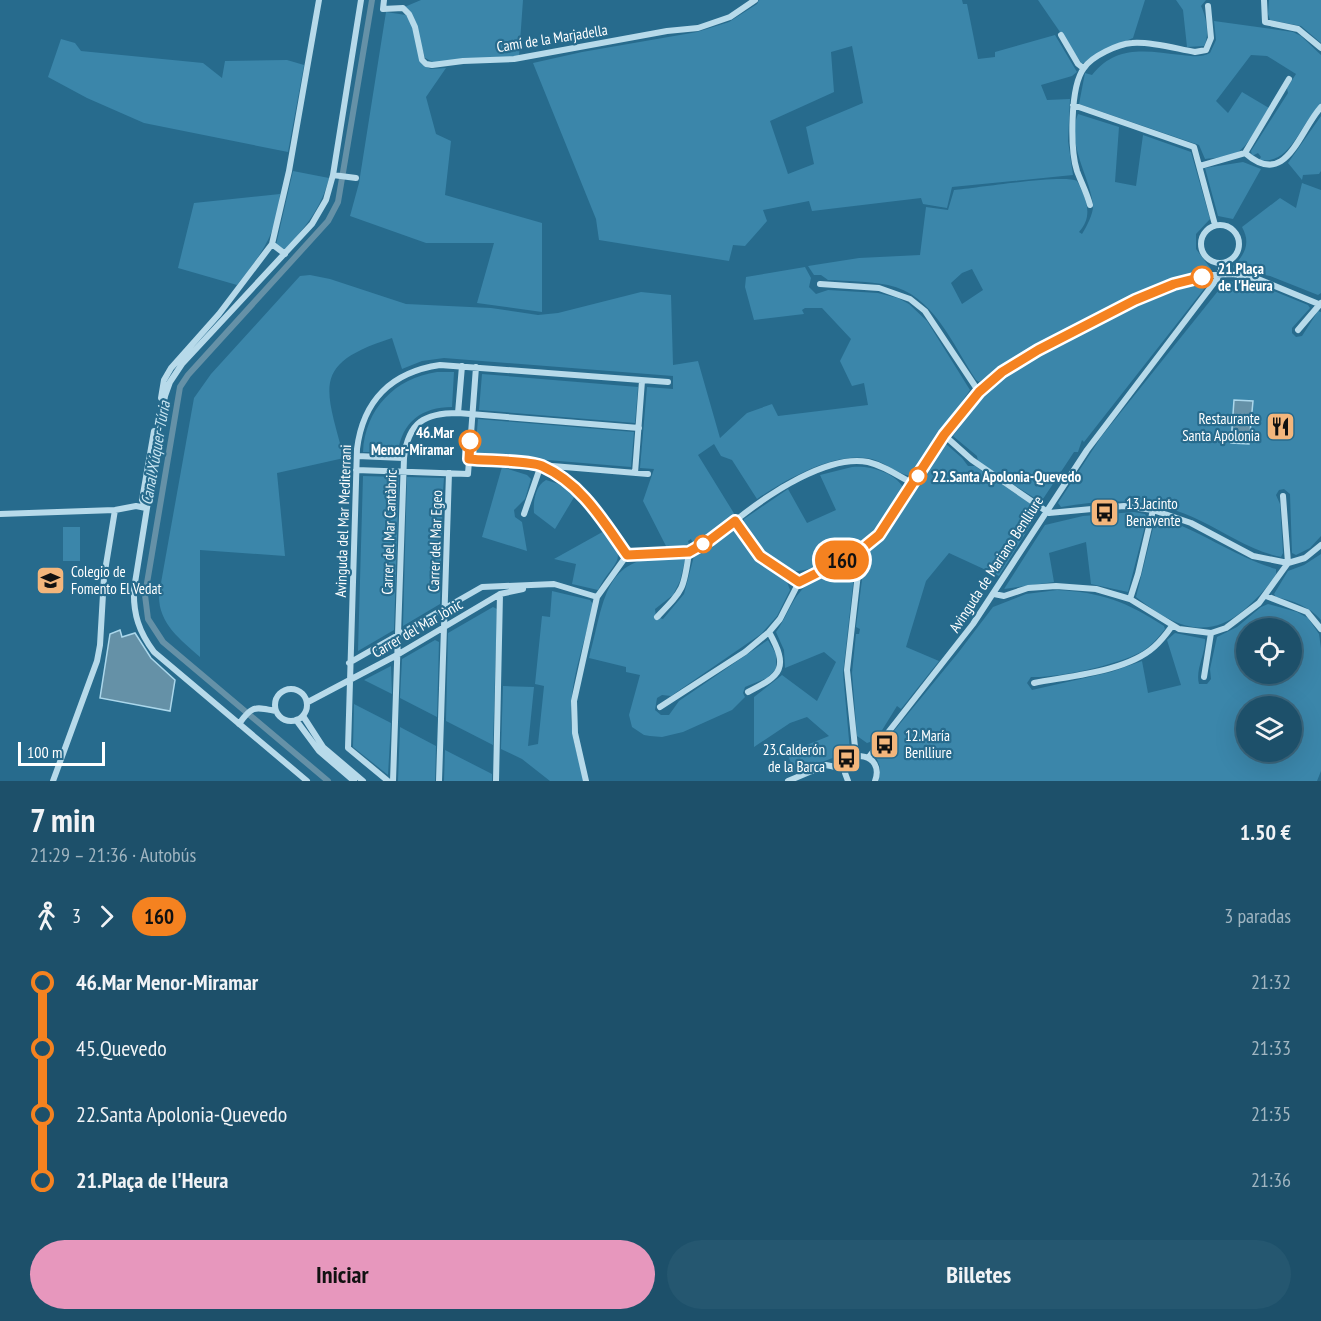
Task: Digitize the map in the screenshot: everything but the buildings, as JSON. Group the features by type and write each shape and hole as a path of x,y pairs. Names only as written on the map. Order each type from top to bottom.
{"street":[{"path":"307,781 240,722 154,652 138,626 133,602 158,428 165,396 170,382 182,364 217,322 272,244 289,171 319,0"},
{"path":"136,506 142,500 164,380 177,361 285,254 320,212 330,189 333,175 361,0"},
{"name":"Camí de la Marjadella","path":"384,0 383,9 403,8 409,14 415,27 422,60 432,65 468,60 514,59 667,31 698,28 730,17 755,0"},
{"path":"1264,0 1265,22 1298,29 1321,48"},
{"path":"1090,205 1074,157 1073,105 1083,68 1098,57 1130,43 1195,52 1206,50 1210,46 1211,38 1208,6"},
{"path":"1061,35 1078,64 1083,68"},
{"path":"1200,166 1245,153 1289,79"},
{"path":"1073,105 1194,147 1215,225"},
{"path":"1245,153 1253,161 1267,166 1282,162 1289,156 1321,107"},
{"path":"333,175 355,178"},
{"path":"1215,225 1226,226 1238,236 1239,247 1236,255 1221,263 1209,260 1201,248 1202,237 1215,225"},
{"path":"272,244 285,254"},
{"name":"Avinguda de Mariano Benlliure","path":"868,758 953,651 994,594 1046,510 1087,450 1219,274 1221,263"},
{"path":"660,707 745,652 769,632 780,619 799,582 857,553 879,535 944,435 979,392 1017,361 1112,311 1174,284 1219,274 1258,279 1321,303 1298,330"},
{"path":"820,284 879,288 910,299 925,311 979,392"},
{"path":"458,413 462,366"},
{"name":"Avinguda del Mar Mediterrani","path":"388,781 348,748 357,456 359,438 367,413 382,391 400,378 424,368 462,366 668,382"},
{"path":"356,470 468,474 476,367"},
{"path":"635,473 642,381"},
{"name":"Carrer del Mar Cantàbric","path":"393,781 403,472 405,442 411,431 424,417 438,413 639,428"},
{"path":"944,435 972,460 1055,514 1124,506 1153,510 1191,522 1253,556 1288,563 1305,558 1321,545"},
{"path":"357,456 404,458"},
{"path":"469,459 648,474"},
{"path":"627,555 689,552 710,540 784,485 815,472 847,463 868,462 881,466 913,484"},
{"path":"524,514 541,465"},
{"path":"541,465 581,492 592,504 627,555"},
{"name":"Carrer del Mar Egeo","path":"439,781 449,473"},
{"path":"994,594 1004,596 1028,588 1068,586 1096,589 1130,599 1172,626 1193,632 1211,633 1226,628 1266,597 1288,563 1283,496"},
{"path":"142,500 146,508"},
{"path":"0,514 115,510 136,506 146,508"},
{"path":"53,781 97,661 104,577 115,510"},
{"path":"1130,599 1153,510"},
{"path":"735,521 760,556 799,582"},
{"path":"657,617 680,594 686,577 689,552"},
{"path":"856,757 847,670 859,565 857,553"},
{"path":"586,781 575,733 574,702 597,597 627,555"},
{"name":"Carrer del Mar Jònic","path":"350,663 482,587 554,584 597,597"},
{"name":"Carrer del Mar Jònic","path":"308,702 397,655 500,594 542,585"},
{"path":"496,781 500,594"},
{"path":"1266,597 1307,612 1321,630"},
{"path":"1034,683 1099,670 1137,658 1156,646 1172,626"},
{"path":"748,692 770,681 780,669 779,650 769,632"},
{"path":"1204,677 1211,633"},
{"path":"240,722 250,710 256,708 276,711 286,720 296,720 303,716 308,702 298,689 287,689 282,691 275,700 276,711"},
{"path":"303,716 323,747 363,781"},
{"path":"296,720 319,751 354,781"},
{"path":"845,768 856,757 868,758 876,765 877,776 874,781"},
{"path":"788,781 826,765 845,768"},
{"path":"845,768 848,781"}],"shaded area":[{"path":"421,0 523,0 519,56 435,63 425,58 417,31 402,8"},
{"path":"759,0 962,0 963,4 967,4 978,59 995,57 995,52 1055,35 1077,72 1072,76 1041,85 1047,100 1070,99 1068,141 1073,175 952,187 947,208 923,204 921,198 812,211 809,201 763,210 767,221 745,246 733,245 729,261 599,240 596,219 533,63 697,32 729,22 757,4","holes":["852,46 863,103 806,127 814,164 788,174 770,121 834,92 831,52"]},
{"path":"1038,0 1145,0 1133,38 1099,52 1082,64"},
{"path":"1176,0 1206,0 1201,6 1207,26 1204,46 1187,47 1183,10"},
{"path":"1269,0 1321,0 1321,43 1301,26 1270,20"},
{"path":"386,12 406,15 411,21 424,66 431,69 446,68 426,97 436,134 451,141 445,195 542,223 542,312 477,303 494,243 426,243 350,216 359,183"},
{"path":"1214,21 1293,32 1301,36 1321,55 1321,105 1294,142 1279,156 1270,160 1259,160 1261,157 1258,153 1252,156 1251,151 1288,93 1287,88 1296,74 1267,56 1251,55 1216,101 1228,113 1242,92 1269,108 1243,148 1226,156 1205,159 1199,145 1079,104 1085,73 1092,75 1111,58 1144,51 1196,56 1210,53 1216,40"},
{"path":"61,39 75,43 81,51 203,63 222,78 225,61 287,60 304,65 288,152 144,123 87,98 48,77"},
{"path":"1078,114 1119,127 1115,182 1136,186 1143,135 1191,152 1210,219 1196,234 1196,249 1211,269 1163,282 1107,307 1018,355 979,382 940,323 918,299 904,290 888,285 828,280 821,275 814,275 808,266 859,258 920,255 926,207 948,210 954,190 1018,182 1055,179 1077,181 1087,207 1086,220 1079,232 1082,234 1091,215 1093,204 1076,148 1075,125","holes":["972,269 983,290 962,304 951,283 962,273"]},
{"path":"1321,116 1321,171 1319,174 1303,175 1302,180 1288,163"},
{"path":"1243,162 1261,169 1233,219 1218,216 1205,168"},
{"path":"293,171 329,178 322,199 311,218 283,251 276,245"},
{"path":"1302,183 1321,190 1321,293 1318,295 1270,276 1234,269 1233,266 1241,258 1245,248 1246,238 1242,227 1280,198 1296,208"},
{"path":"280,194 271,233 254,263 237,285 178,268 194,203"},
{"path":"805,267 811,278 809,287 816,294 828,290 878,293 898,298 909,304 927,321 970,390 910,476 873,459 839,460 809,469 757,499 732,460 721,456 714,444 698,455 735,515 694,546 691,539 688,541 690,547 667,548 643,501 654,469 640,468 647,387 673,389 673,376 444,358 422,361 402,369 392,338 348,358 336,368 330,381 329,395 332,413 344,458 277,473 285,556 200,550 200,657 178,637 166,622 162,614 159,594 194,398 211,374 300,276 310,275 330,279 406,304 491,308 538,315 558,313 641,292 671,295 673,365 698,361 720,438 747,413 772,404 778,416 868,405 864,383 852,386 840,361 851,339 822,308 805,308 802,310 804,314 754,320 745,287 746,277"},
{"path":"1226,281 1259,285 1308,305 1310,308 1292,328 1292,333 1296,337 1302,336 1318,311 1321,312 1321,536 1310,548 1296,555 1292,553 1290,494 1284,489 1279,490 1276,495 1280,504 1283,553 1281,557 1250,546 1184,513 1167,508 1115,501 1061,507 1058,503 1101,437"},
{"path":"1201,283 1204,289 1084,442 1082,440 1078,452 1074,452 1041,502 978,462 977,456 953,436 980,400 993,387 1022,366 1124,312"},
{"path":"437,372 454,372 452,407 431,410 415,418 404,432 398,452 363,452 370,422 376,409 385,398 408,381"},
{"path":"482,374 638,387 635,423 479,410"},
{"path":"1234,400 1253,401 1249,444 1231,443"},
{"path":"478,419 634,432 631,467 475,454"},
{"path":"946,444 968,466 975,466 1034,506 1038,511 1037,515 999,576 949,553 926,581 906,647 939,661 901,709 897,706 876,740 867,743 857,736 852,673 856,634 859,634 860,629 856,627 865,556 889,530"},
{"path":"502,467 527,475 531,479 525,499 514,510 515,517 522,522 527,551 482,537"},
{"path":"852,467 866,467 880,471 894,477 903,487 882,523 851,549 809,569 791,571 770,560 743,525 744,519 788,489 807,523 836,510 820,475"},
{"path":"363,476 399,477 394,630 358,651"},
{"path":"407,477 444,478 440,604 403,626"},
{"path":"546,480 559,484 576,494 555,529 534,513 534,499 537,490"},
{"path":"1134,512 1145,514 1147,518 1128,592 1091,584 1086,542 1049,553 1054,582 1004,589 1045,525 1083,516"},
{"path":"1158,517 1173,522 1246,558 1276,569 1276,574 1258,597 1231,619 1203,628 1176,622 1136,597 1155,520"},
{"path":"63,527 80,527 80,561 63,561"},
{"path":"733,529 759,561 786,579 790,590 777,616 761,634 671,696 662,695 657,698 655,710 661,715 669,715 679,701 768,640 776,654 776,669 767,678 745,687 743,693 745,697 732,710 683,732 662,737 644,735 632,727 629,715 640,675 626,672 626,667 589,658 605,598 612,583 622,571 637,562 656,557 683,557 685,560 680,581 673,595 655,609 656,617 663,619 684,594 694,556"},
{"path":"606,530 617,549 617,561 598,590 572,584 576,564 554,559"},
{"path":"1321,554 1321,620 1306,608 1295,602 1276,597 1274,594 1288,571 1304,565"},
{"path":"853,563 855,567 843,673 850,751 795,773 787,753 829,736 807,717 790,723 754,747 754,697 782,675 817,701 836,662 824,652 785,668 784,650 776,632 805,587 824,575"},
{"path":"1057,590 1100,596 1138,611 1164,626 1165,629 1145,650 1103,666 1071,673 1031,677 1027,683 1032,690 1111,672 1142,661 1148,693 1181,685 1167,640 1175,633 1205,639 1198,679 1199,684 1207,684 1211,679 1210,669 1217,637 1236,628 1236,684 1302,684 1302,618 1248,618 1268,604 1297,612 1308,618 1319,634 1321,648 1321,771 1317,781 879,781 880,767 875,754 993,607 1026,594"},
{"path":"552,591 590,600 593,604 575,677 571,707 573,737 584,781 550,781 522,759 501,749 503,686 534,687 528,746 538,744 544,686 535,684 542,616 550,617"},
{"path":"493,607 497,609 493,745 446,721 448,633"},
{"path":"120,630 122,637 135,633 151,658 175,680 170,711 100,698 110,634"},
{"path":"435,640 439,642 437,717 400,698 402,659"},
{"path":"391,666 392,694 364,680 389,667"},
{"path":"354,704 391,723 388,775 353,747"},
{"path":"400,727 436,746 435,781 398,781"},
{"path":"445,750 492,774 492,781 444,781"}],"waterway":[{"name":"Canal Xúquer-Túria","path":"328,781 163,642 148,619 145,595 180,387 188,375 328,221 338,202 372,0"}],"bus line":[{"name":"160","path":"470,441 469,459 541,465 581,492 592,504 627,555 689,552 735,521 752,548 760,556 799,582 857,553 879,535 944,435 979,392 1002,372 1017,361 1135,300 1174,284 1202,277"}],"place":[{"name":"21.Plaça de l'Heura","path":"1202,277"},
{"name":"Restaurante Santa Apolonia","path":"1281,427"},
{"name":"46.Mar Menor-Miramar","path":"470,441"},
{"name":"22.Santa Apolonia-Quevedo","path":"918,476"},
{"name":"13.Jacinto Benavente","path":"1105,512"},
{"name":"Colegio de Fomento El Vedat","path":"50,580"},
{"name":"12.María Benlliure","path":"884,744"},
{"name":"23.Calderón de la Barca","path":"846,758"}]}
